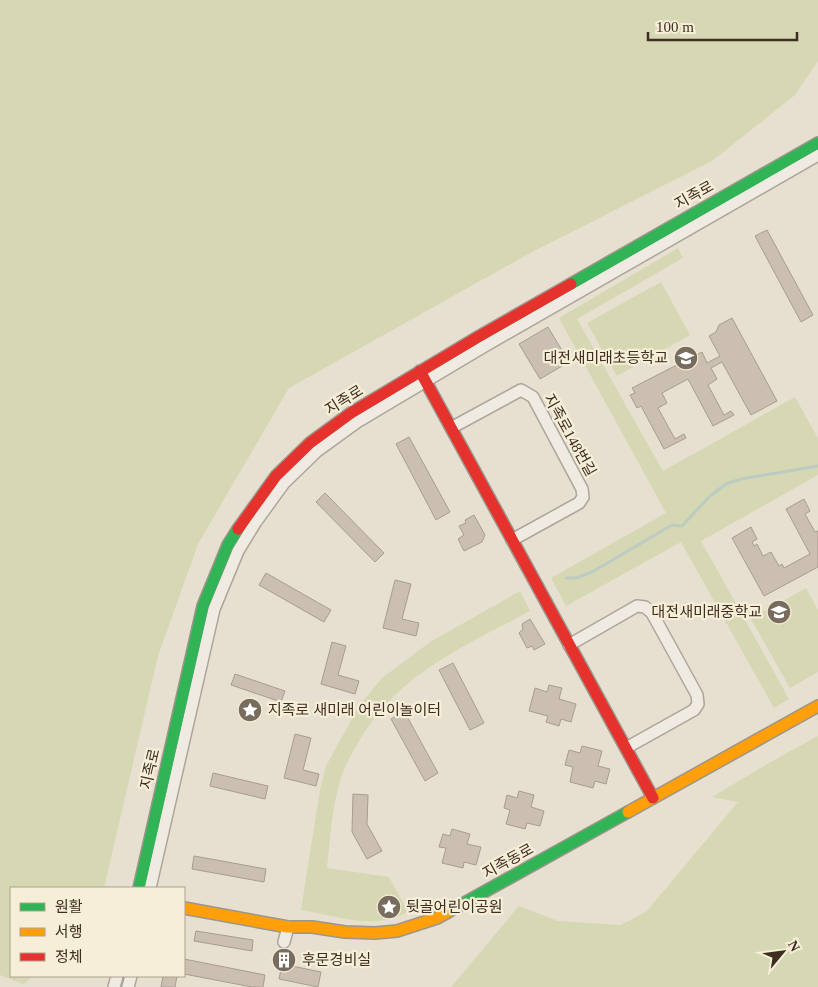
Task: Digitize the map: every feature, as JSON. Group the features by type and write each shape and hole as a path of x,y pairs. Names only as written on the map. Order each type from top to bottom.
{"street":[{"name":"지족로","path":"150,887 214,609 238,550 284,483 317,451 423,376 624,252 818,143"},
{"name":"지족로","path":"139,887 203,606 228,545 276,476 310,443 351,413 517,327 818,156"},
{"path":"423,376 653,798"},
{"name":"지족로148번길","path":"451,428 521,390 533,397 582,489 583,496 579,503 512,540"},
{"path":"569,645 637,606 644,607 652,613 688,678 697,695 698,704 694,710 626,748"},
{"name":"지족동로","path":"185,908 288,927 312,927 345,932 376,933 397,931 437,918 818,706"},
{"path":"284,942 288,927"}],"green space":[{"path":"0,0 818,0 818,61 795,95 712,161 532,252 289,388 198,544 158,656 104,887 10,887 10,977 33,977 23,984 0,975"},
{"path":"678,248 683,258 577,319 663,471 795,397 818,438 818,475 701,541 789,699 774,708 681,542 566,606 551,578 666,513 559,318"},
{"path":"661,282 690,335 617,376 587,323"},
{"path":"806,588 818,610 818,672 790,688 751,619"},
{"path":"520,591 530,611 456,650 412,680 392,698 374,719 358,743 342,776 333,813 327,868 389,877 408,912 381,921 368,921 301,910 320,790 326,766 360,704 382,678 430,642"},
{"path":"818,736 818,987 451,987 519,906 558,921 621,925 647,911 738,802 712,797"}],"building":[{"path":"767,230 813,315 801,322 755,236"},
{"path":"732,318 777,401 751,415 722,362 711,368 717,379 708,385 724,415 731,411 734,415 713,426 688,379 662,393 667,403 658,408 675,439 684,434 686,438 664,449 641,406 637,408 630,395 635,393 632,388 702,352 707,363 720,356 709,336 716,332 719,325"},
{"path":"548,327 569,362 540,379 519,344"},
{"path":"409,437 450,512 436,520 396,444"},
{"path":"325,493 384,553 375,562 316,502"},
{"path":"804,499 810,511 805,514 815,532 818,531 818,567 764,596 732,538 751,527 757,539 752,542 754,546 757,544 763,556 771,552 779,566 782,564 784,568 810,554 786,509"},
{"path":"474,515 485,535 482,542 464,551 458,539 464,535 459,526 466,523 465,520"},
{"path":"266,573 331,610 324,622 259,585"},
{"path":"395,580 411,584 402,619 419,623 416,636 383,628"},
{"path":"530,619 545,644 534,650 532,646 527,648 519,633 523,629 522,624"},
{"path":"332,642 346,646 338,675 359,681 355,694 321,684"},
{"path":"453,663 484,723 470,730 439,670"},
{"path":"235,674 285,691 281,702 231,685"},
{"path":"549,685 562,688 559,699 576,704 571,722 561,719 559,726 546,722 548,716 529,711 535,688 547,692"},
{"path":"404,711 438,773 425,781 391,719"},
{"path":"295,734 311,738 303,770 319,774 316,786 284,778"},
{"path":"582,746 602,751 598,766 610,769 606,784 595,781 593,788 570,782 573,767 565,765 569,750 580,753"},
{"path":"213,773 268,786 265,799 210,786"},
{"path":"519,791 534,795 531,807 544,811 540,826 527,823 525,829 506,824 510,810 504,808 507,795 517,798"},
{"path":"353,794 368,795 367,824 382,851 367,859 352,832"},
{"path":"452,829 470,834 467,844 481,847 476,865 464,862 463,868 442,863 446,848 439,847 443,834 450,836"},
{"path":"194,856 266,869 264,882 192,869"},
{"path":"196,931 253,940 252,951 194,941"},
{"name":"후문경비실","path":"280,956 289,957 288,964 279,963"},
{"path":"185,959 265,975 263,987 252,987 185,974"},
{"path":"282,964 321,972 318,987 279,979"},
{"path":"163,977 177,977 175,987 161,987"}],"waterway":[{"path":"566,578 576,578 592,572 672,525 682,526 710,496 726,484 741,479 818,466"}],"traffic: fast":[{"path":"571,284 818,143"},
{"path":"139,887 203,606 228,545 238,529"},
{"path":"448,912 628,812"}],"traffic: slow":[{"path":"628,812 818,706"},
{"path":"185,908 288,927 312,927 345,932 375,933 397,931 437,918 448,912"}],"traffic: jam":[{"path":"238,529 276,476 310,443 351,413 571,284"},
{"path":"420,371 653,798"}],"place":[{"name":"대전새미래초등학교","path":"686,358"},
{"name":"대전새미래중학교","path":"779,612"},
{"name":"지족로 새미래 어린이놀이터","path":"250,710"},
{"name":"뒷골어린이공원","path":"389,907"},
{"name":"후문경비실","path":"284,960"}]}
